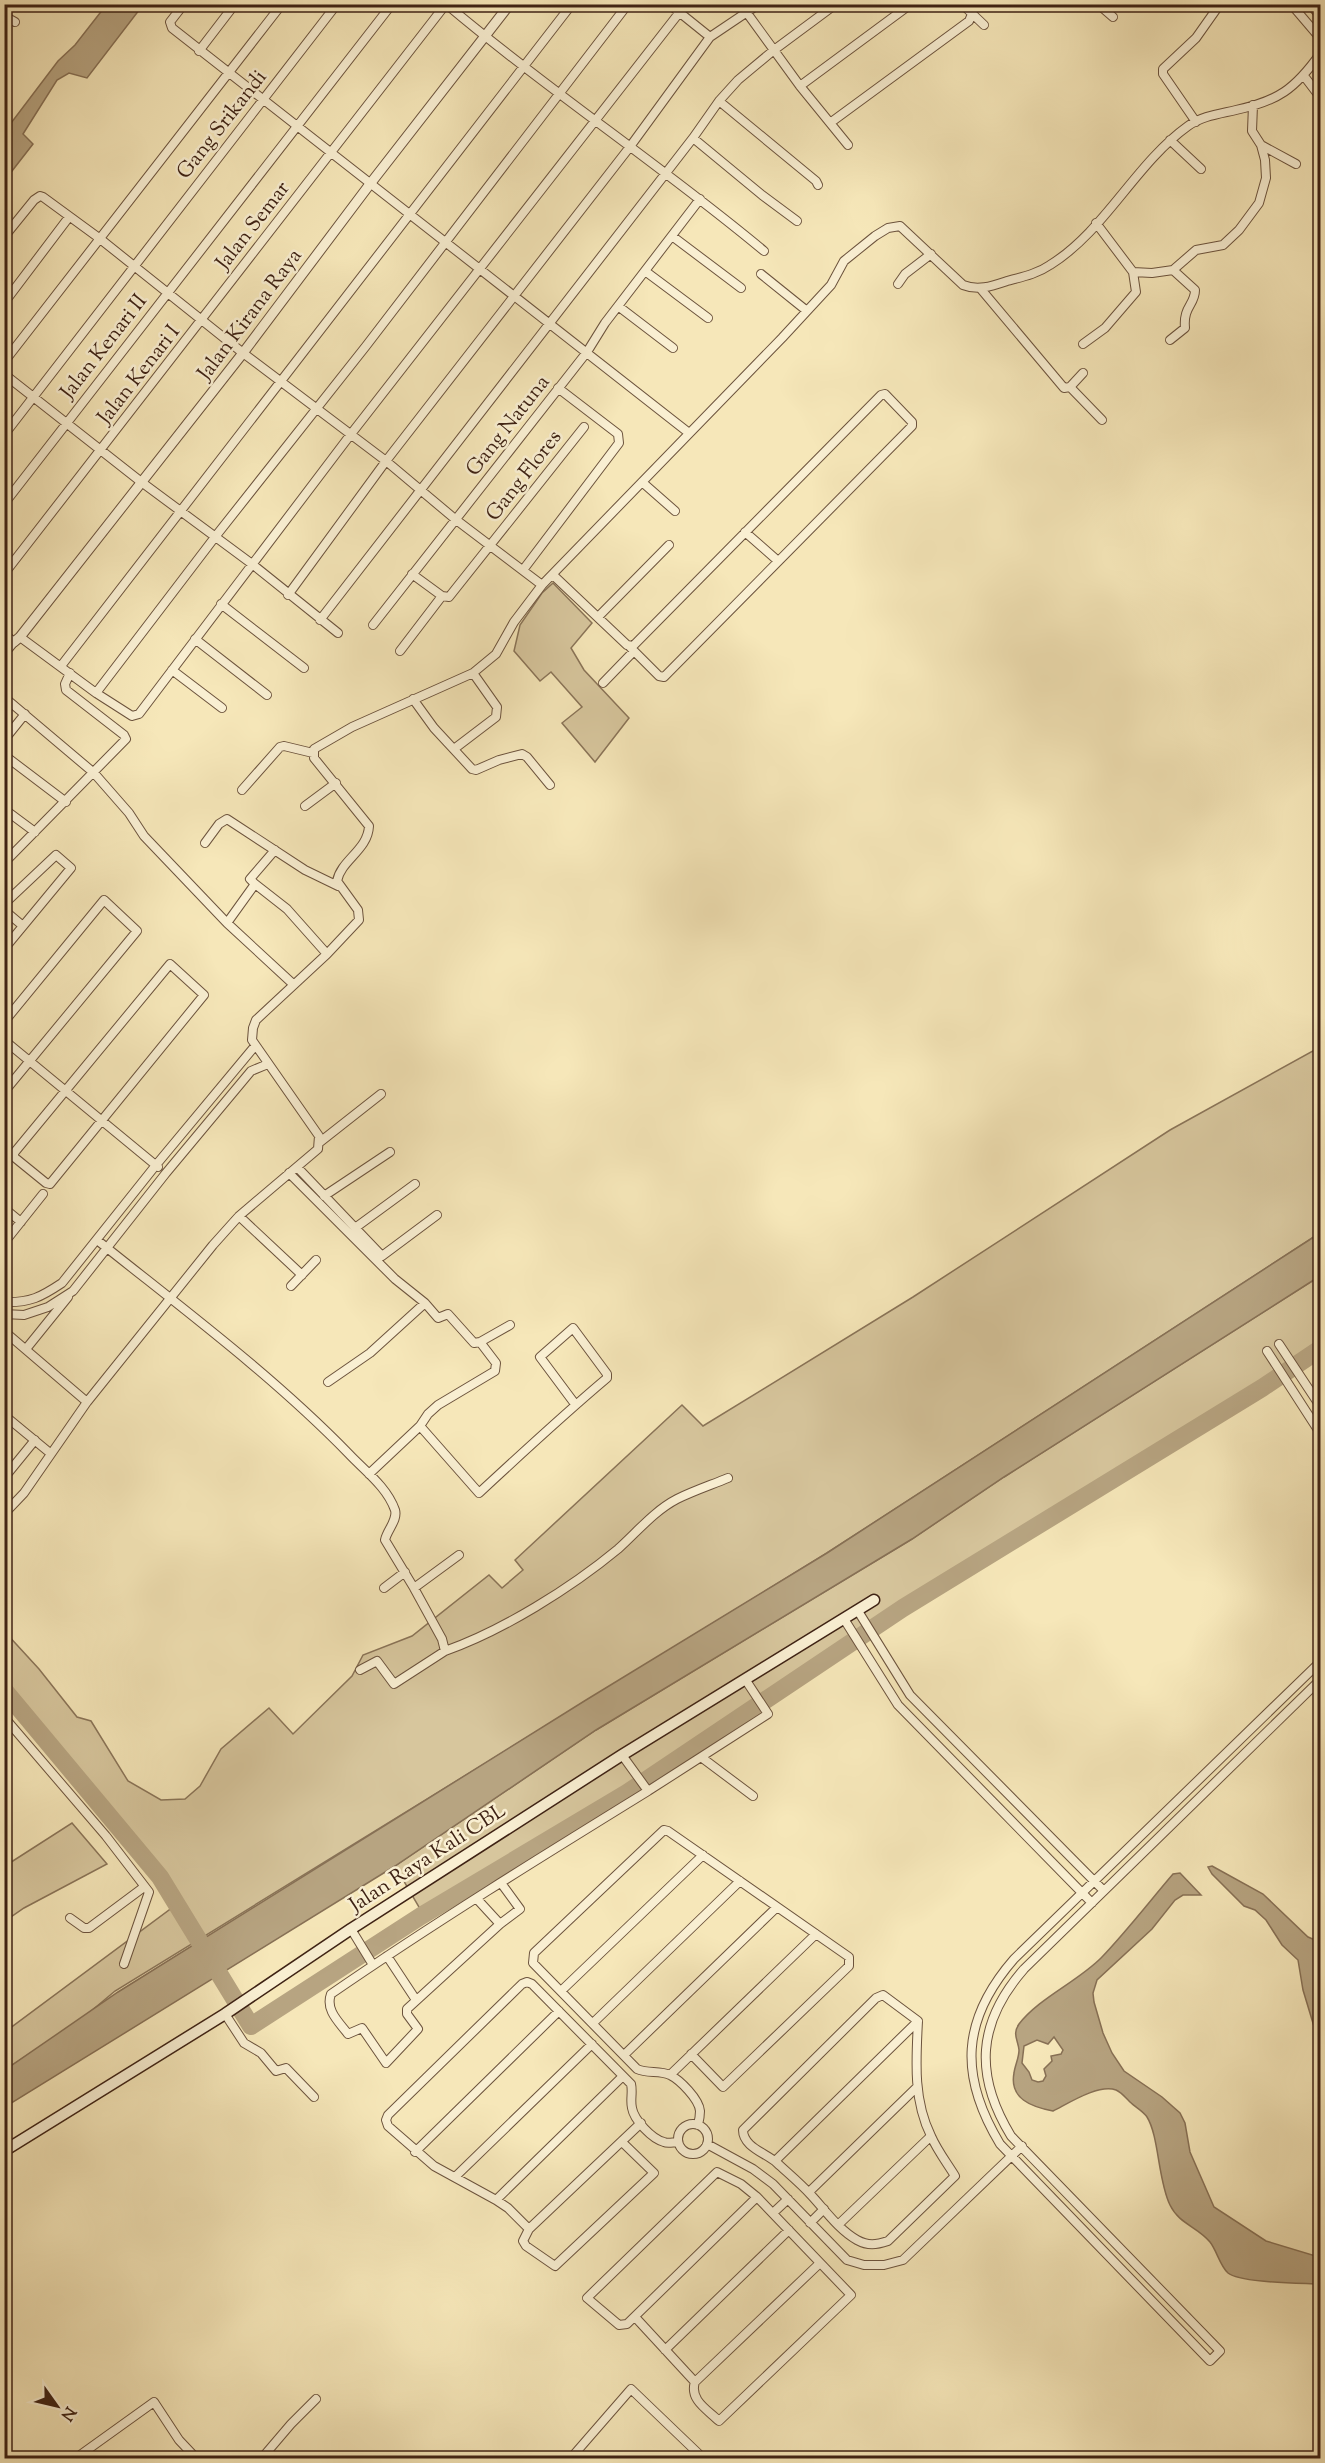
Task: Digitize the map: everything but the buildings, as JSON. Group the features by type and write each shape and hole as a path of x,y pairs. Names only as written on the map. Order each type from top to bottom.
{"main road":[{"name":"Jalan Raya Kali CBL","path":"4,2151 228,2019 351,1929 622,1755 874,1600"}],"street":[{"path":"184,4 170,22 170,27 689,433"},
{"path":"199,51 235,4"},
{"path":"4,362 282,4"},
{"name":"Gang Srikandi","path":"4,435 337,4"},
{"name":"Jalan Kenari II","path":"4,504 392,4"},
{"path":"446,4 485,37 595,119 629,148 666,172 764,251"},
{"name":"Jalan Semar","path":"202,320 446,4"},
{"name":"Jalan Kirana Raya","path":"17,639 243,353 370,184 510,4"},
{"path":"61,666 573,4"},
{"path":"96,693 628,4"},
{"path":"669,4 710,37"},
{"path":"288,595 386,461 629,148 710,37 759,4"},
{"path":"320,620 693,138 719,101 738,80 774,50 836,4"},
{"path":"800,86 911,4"},
{"path":"962,4 984,26"},
{"path":"1196,122 1163,74 1162,69 1164,65 1182,54 1197,38 1220,4"},
{"path":"1291,4 1320,38"},
{"path":"1310,4 1320,16"},
{"path":"1101,5 1113,17"},
{"path":"4,634 17,639 61,666 96,693 132,716 137,715 351,434 679,13"},
{"path":"747,14 800,86 848,145"},
{"path":"830,123 969,21 972,14"},
{"path":"4,16 15,22"},
{"path":"312,753 318,745 412,699 473,673 496,654 514,622 542,585 807,311 831,285 844,261 888,228 902,227 963,285 980,288 1041,270 1064,256 1170,140 1196,122 1253,105 1288,91 1304,76 1320,54"},
{"path":"1304,76 1320,97"},
{"path":"719,101 818,185"},
{"path":"1133,272 1152,273 1173,270 1196,250 1223,245 1252,214 1264,189 1266,178 1261,145 1252,131 1253,105"},
{"path":"693,138 797,221"},
{"path":"1170,140 1201,169"},
{"path":"1261,145 1296,164"},
{"path":"4,237 39,196 99,238 169,292 243,353 386,461 455,519 542,585"},
{"name":"Gang Natuna","path":"373,625 587,352 618,306 700,199"},
{"path":"4,303 69,217"},
{"path":"1083,344 1105,328 1136,292 1133,272 1096,223"},
{"path":"672,236 741,288"},
{"path":"898,284 905,274 931,254"},
{"path":"1170,340 1185,328 1184,314 1196,295 1192,286 1173,270"},
{"path":"645,271 708,318"},
{"path":"761,274 807,311"},
{"path":"980,288 1064,388 1070,387 1083,373"},
{"path":"618,306 673,348"},
{"name":"Jalan Kenari I","path":"102,449 202,320"},
{"path":"4,374 180,512 252,564 338,633"},
{"path":"1070,387 1102,420"},
{"path":"523,570 619,443 618,434 558,388"},
{"path":"552,575 631,648 658,676 663,676 913,425 885,394 881,395 631,648 603,682"},
{"name":"Gang Flores","path":"442,596 449,597 584,427"},
{"path":"4,574 102,449"},
{"path":"642,482 675,511"},
{"path":"745,532 778,561"},
{"path":"598,617 669,545"},
{"path":"400,651 442,596 412,574"},
{"path":"221,604 304,668"},
{"path":"4,654 17,639"},
{"path":"195,639 267,695"},
{"path":"172,670 222,708"},
{"path":"4,863 126,739 124,735 66,690 65,684 70,673"},
{"path":"454,749 496,717 498,712 497,707 473,673"},
{"path":"4,698 94,773 129,813 144,836 227,923 293,984"},
{"path":"412,699 434,728 472,769 476,770 513,755 525,755 550,785"},
{"path":"4,740 25,714"},
{"path":"242,790 280,747 312,753 369,826 368,836 362,846 338,874 338,885"},
{"path":"4,755 66,801"},
{"path":"305,806 336,783"},
{"path":"4,809 35,832"},
{"path":"205,843 219,824 227,819 312,874 338,885 358,910 359,920 327,954 256,1020 253,1028 255,1046 319,1136 320,1142"},
{"path":"275,850 250,879 287,909 327,954"},
{"path":"4,904 56,855 71,868 4,949"},
{"path":"227,923 255,884"},
{"path":"4,1022 104,900 137,931 4,1092"},
{"path":"4,910 23,926"},
{"path":"170,964 204,994 50,1184 14,1157 14,1153 65,1090 170,964"},
{"path":"4,1040 166,1173"},
{"path":"4,1302 24,1303 42,1296 62,1283 255,1046"},
{"path":"26,1349 166,1173 251,1071 268,1064"},
{"path":"4,1514 24,1493 50,1452 87,1402 239,1216 316,1152 320,1142 381,1094"},
{"path":"324,1196 390,1152"},
{"path":"297,1167 382,1256 437,1215"},
{"path":"289,1173 394,1279 425,1303 438,1318 448,1314 474,1342 480,1342 510,1325"},
{"path":"355,1228 415,1184"},
{"path":"4,1242 43,1194"},
{"path":"4,1208 21,1222"},
{"path":"239,1216 302,1275"},
{"path":"97,1240 238,1352 299,1404 386,1493 396,1512 385,1540 442,1639 445,1650"},
{"path":"291,1286 316,1260"},
{"path":"4,1314 24,1315 48,1307 72,1291"},
{"path":"328,1383 370,1353 425,1303"},
{"path":"420,1426 479,1493 608,1375 573,1328 540,1357 575,1404"},
{"path":"4,1331 87,1402"},
{"path":"369,1474 420,1426 428,1413 495,1371 496,1363 480,1342"},
{"path":"1279,1344 1320,1406"},
{"path":"1267,1351 1320,1433"},
{"path":"4,1415 50,1452"},
{"path":"4,1478 35,1440"},
{"path":"360,1670 377,1661 394,1684 445,1650 474,1641 557,1593 617,1550 648,1520 676,1499 728,1478"},
{"path":"414,1588 459,1555"},
{"path":"384,1588 405,1572"},
{"path":"858,1611 910,1695 1104,1891"},
{"path":"844,1619 898,1705 1092,1903"},
{"path":"1320,1662 1014,1959 996,1980 983,2002 974,2028 972,2054 978,2100 996,2137 1210,2361 1220,2351 1005,2126 991,2096 985,2055 988,2031 996,2008 1007,1988 1024,1969 1320,1680"},
{"path":"501,1883 520,1909 500,1924 416,2000 407,2012 418,2030 386,2063 362,2028 348,2034 331,2012 329,2001 331,1994 372,1963 387,1956 646,1790 768,1714 745,1680"},
{"path":"4,1717 106,1836 149,1892 124,1964"},
{"path":"947,1754 958,1743"},
{"path":"622,1755 646,1790"},
{"path":"701,1757 753,1796"},
{"path":"691,2054 723,2087 849,1966 849,1957 668,1831 660,1832 534,1953 533,1963 637,2069 646,2073 660,2072 670,2075 698,2102 700,2112 698,2125"},
{"path":"561,1991 703,1855"},
{"path":"593,2024 740,1881"},
{"path":"70,1918 84,1928 89,1928 144,1887"},
{"path":"477,1899 500,1924"},
{"path":"624,2055 777,1907"},
{"path":"351,1929 372,1963"},
{"path":"670,2075 816,1934"},
{"path":"387,1956 416,2000"},
{"path":"529,2229 508,2208 496,2200 434,2166 388,2126 386,2120 396,2106 522,1984 527,1982 532,1984 631,2084 633,2093 631,2106 634,2115 641,2123 657,2139 666,2143 678,2142"},
{"path":"883,1995 918,2021 917,2087 922,2115 931,2136 955,2176 888,2241 876,2245 866,2244 855,2239 838,2224 809,2192 775,2161 748,2143 743,2136 743,2130 876,1998 883,1995"},
{"path":"416,2152 559,2011"},
{"path":"228,2019 244,2043 261,2053 276,2070 281,2068 314,2097"},
{"path":"775,2161 918,2021"},
{"path":"455,2177 592,2044"},
{"path":"496,2200 623,2076"},
{"path":"809,2192 917,2087"},
{"path":"622,2142 654,2173 560,2263 555,2266 550,2265 523,2241 529,2229 641,2123"},
{"path":"690,2124 698,2125 708,2136 707,2144 702,2151 695,2154 681,2149 678,2142 679,2134 690,2124"},
{"path":"838,2224 931,2136"},
{"path":"707,2144 753,2169 773,2184 847,2260 864,2265 884,2265 903,2260 1022,2146"},
{"path":"757,2197 627,2324 619,2325 587,2298 717,2172 741,2184 757,2197 851,2295 720,2421 696,2399 693,2390 695,2382 820,2263"},
{"path":"773,2213 788,2199"},
{"path":"810,2223 824,2209"},
{"path":"665,2350 789,2230"},
{"path":"635,2317 695,2382"},
{"path":"571,2458 631,2389 703,2458"},
{"path":"262,2458 316,2399"},
{"path":"75,2458 154,2402 179,2440 196,2458"}],"shaded area":[{"path":"107,4 143,5 87,78 69,73 57,80 23,134 33,144 5,180 5,131 58,61 75,45"},
{"path":"553,583 592,623 571,648 584,670 629,718 595,762 562,723 582,707 551,672 540,681 514,651 520,625 542,593"},
{"path":"1320,1047 1320,1233 827,1553 115,1991 78,2022 5,2070 5,2032 177,1904 160,1877 5,1690 5,1632 39,1669 77,1717 91,1721 128,1781 161,1800 185,1799 200,1786 221,1749 269,1708 293,1734 352,1676 363,1655 412,1636 489,1575 502,1588 523,1570 515,1560 682,1405 703,1426 913,1297 1170,1130"},
{"path":"1320,1233 1320,1276 1004,1477 912,1539 596,1730 395,1866 5,2107 5,2070 118,1992 586,1700 827,1553"},
{"path":"1320,1276 1320,1347 423,1914 395,1866 596,1730 912,1539 1004,1477"},
{"path":"72,1823 107,1864 24,1908 5,1921 5,1866"},
{"path":"1212,1866 1263,1894 1308,1937 1320,1942 1320,2037 1316,2033 1303,1990 1298,1960 1282,1945 1266,1920 1255,1910 1244,1906 1212,1874 1208,1867"},
{"path":"1180,1873 1201,1895 1183,1895 1175,1900 1152,1929 1097,1980 1093,1993 1094,2002 1103,2033 1124,2071 1162,2097 1180,2113 1185,2123 1190,2152 1214,2207 1266,2241 1319,2257 1319,2284 1258,2281 1228,2273 1210,2242 1178,2217 1170,2205 1163,2184 1151,2125 1145,2115 1118,2091 1109,2089 1092,2092 1053,2111 1030,2104 1015,2089 1013,2082 1019,2050 1016,2034 1019,2024 1037,2006 1101,1958 1173,1874","holes":["1054,2037 1063,2050 1061,2054 1051,2056 1052,2061 1044,2069 1046,2076 1043,2081 1032,2080 1022,2063 1024,2046 1037,2040 1048,2044"]}],"waterway":[{"path":"4,1690 160,1877 251,2026 421,1916 627,1793 903,1608 1262,1388 1320,1349"}]}
